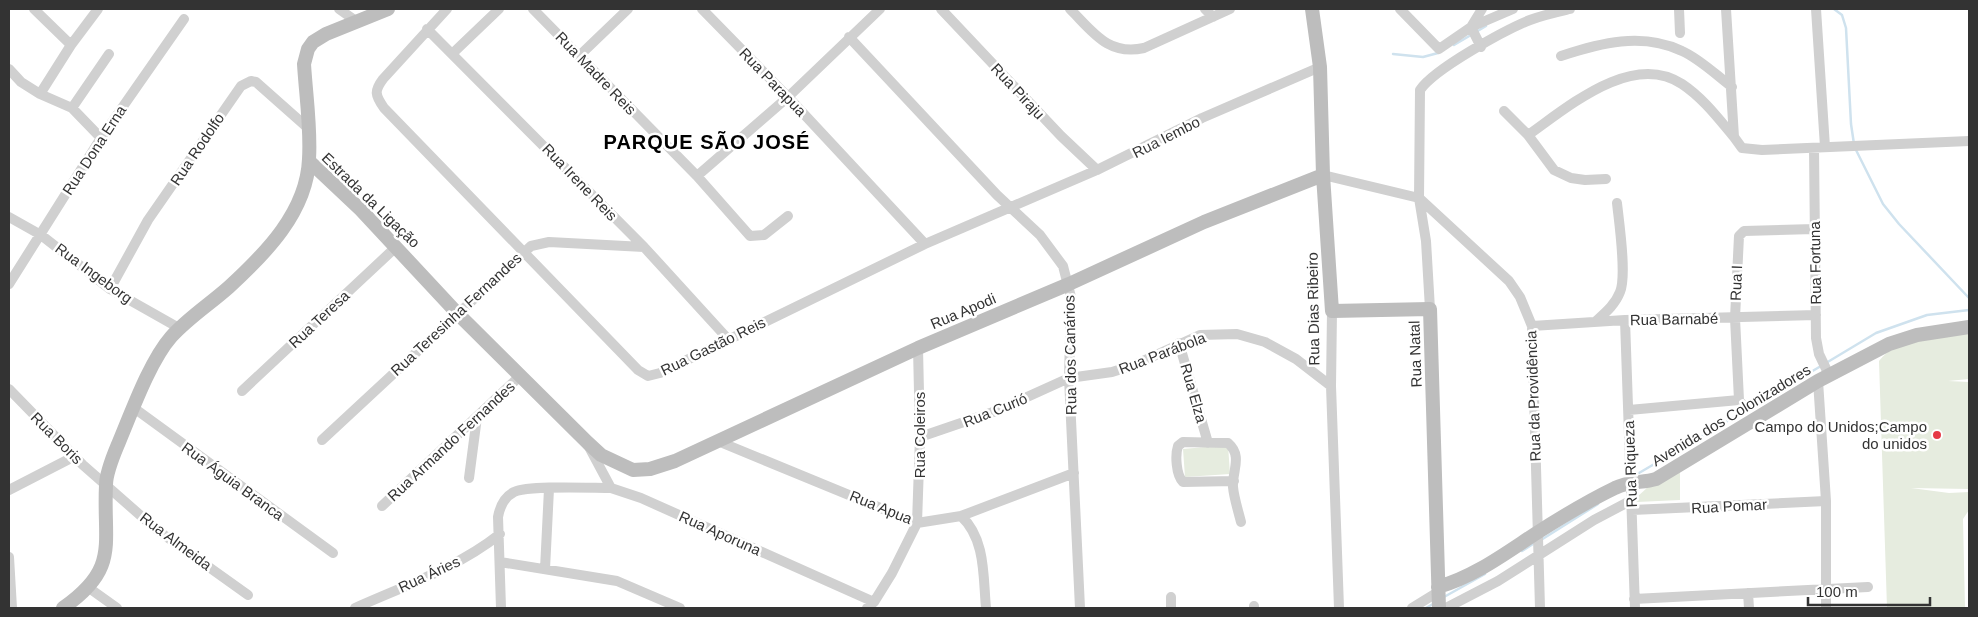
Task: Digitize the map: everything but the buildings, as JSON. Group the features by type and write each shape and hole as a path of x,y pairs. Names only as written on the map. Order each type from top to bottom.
{"street":[{"path":"34,9 71,45"},
{"path":"40,94 71,45 98,9"},
{"path":"339,9 356,21"},
{"path":"309,161 309,129 304,64 308,49 326,34 388,9"},
{"path":"427,29 447,9"},
{"path":"453,53 499,9"},
{"name":"Rua Madre Reis","path":"533,9 697,176 750,236 764,235 788,216"},
{"path":"578,56 628,9"},
{"name":"Rua Parapua","path":"702,9 788,97 925,244"},
{"path":"697,176 788,97 880,9"},
{"name":"Rua Piraju","path":"941,9 1061,136 1097,170"},
{"path":"1070,9 1115,49 1131,51 1144,48 1230,9"},
{"path":"1205,9 1213,17"},
{"name":"Rua Dias Ribeiro","path":"1312,9 1320,67 1323,175 1332,311 1331,386 1339,608"},
{"path":"1400,9 1439,49 1513,9"},
{"path":"1472,30 1482,9"},
{"path":"1472,30 1480,45 1528,20 1570,9"},
{"path":"1679,9 1680,33"},
{"path":"1726,9 1734,137"},
{"path":"1816,9 1825,147"},
{"name":"Rua Dona Erna","path":"9,284 101,138 184,19"},
{"name":"Rua Irene Reis","path":"427,29 453,53 644,248 728,339"},
{"name":"Rua Gastão Reis","path":"427,29 377,87 377,97 384,108 642,374 648,376 660,374 925,244 1012,207"},
{"name":"Rua dos Canários","path":"850,37 1040,235 1064,266 1069,284 1071,307 1069,378 1080,608"},
{"path":"1560,56 1603,43 1634,40 1651,42 1681,50 1732,87"},
{"name":"Rua Natal","path":"1440,600 1430,309 1426,241 1419,198 1420,90 1425,82 1480,45"},
{"path":"72,108 108,54"},
{"name":"Rua Iembo","path":"1012,207 1097,170 1202,118 1320,67"},
{"path":"9,69 21,82 40,94 72,108 101,138"},
{"path":"1528,135 1607,84 1637,74 1664,76 1682,84 1711,109 1742,148 1762,150 1969,141"},
{"name":"Rua Rodolfo","path":"110,289 148,220 241,86 251,81 256,82 309,129"},
{"path":"1504,112 1528,135 1554,170 1571,178 1585,180 1606,178"},
{"name":"Rua Fortuna","path":"1814,148 1816,338 1824,371 1826,608"},
{"name":"Estrada da Ligação","path":"63,608 89,588 104,563 106,548 106,485 118,443 156,360 179,328 223,293 269,249 285,226 296,203 309,161 396,247 457,313 588,444 601,456 617,464"},
{"path":"1323,175 1419,198"},
{"name":"Rua Apodi","path":"617,464 633,470 650,469 720,442 918,348 1069,284 1204,222 1323,175"},
{"name":"Rua da Providência","path":"1419,198 1509,281 1520,297 1532,326 1540,608"},
{"path":"1595,322 1609,310 1621,290 1621,240 1616,203"},
{"name":"Rua Ingeborg","path":"9,217 41,235 110,289 179,328"},
{"name":"Rua I","path":"1628,410 1741,403 1735,318 1738,236 1744,231 1814,229"},
{"name":"Rua Teresinha Fernandes","path":"322,440 523,251 531,246 550,242 644,248"},
{"name":"Rua Teresa","path":"242,391 396,247"},
{"path":"1332,311 1430,309"},
{"name":"Rua Barnabé","path":"1532,326 1624,320 1816,315"},
{"name":"Rua Riqueza","path":"1624,320 1635,603"},
{"name":"Avenida dos Colonizadores","path":"1440,600 1475,573 1615,488 1630,482 1645,482 1656,479 1824,371 1898,340 1969,327"},
{"name":"Rua Parábola","path":"1069,378 1112,372 1143,361 1200,335 1237,334 1265,342 1296,359 1331,386"},
{"name":"Rua Elza","path":"1179,343 1208,443"},
{"name":"Rua Coleiros","path":"917,523 920,437 918,348"},
{"name":"Rua Armando Fernandes","path":"382,506 520,376"},
{"name":"Rua Curió","path":"920,437 996,411 1069,378"},
{"name":"Rua Boris","path":"9,389 106,485"},
{"name":"Rua Águia Branca","path":"134,408 333,553"},
{"path":"469,478 477,417"},
{"name":"Rua Apua","path":"720,442 917,523 961,516 1074,473"},
{"name":"Rua Elza","path":"1234,481 1183,482 1179,478 1176,453 1178,446 1183,442 1228,442 1232,446 1237,464 1234,481 1241,522"},
{"path":"501,608 500,507 506,497 525,489 611,488 588,444"},
{"path":"9,490 75,456"},
{"name":"Rua Almeida","path":"106,485 157,530 248,595"},
{"name":"Rua Aporuna","path":"611,488 641,498 871,605 917,523"},
{"path":"545,569 549,489"},
{"name":"Rua Pomar","path":"1632,505 1826,501"},
{"name":"Avenida dos Colonizadores","path":"1412,608 1440,600 1538,553 1594,520 1632,505"},
{"path":"961,516 969,524 979,545 986,608"},
{"name":"Rua Áries","path":"355,608 450,566 482,548 500,534"},
{"path":"9,557 12,608"},
{"path":"500,562 617,581 680,608"},
{"path":"1635,603 1748,593 1868,587"},
{"path":"89,588 117,608"},
{"path":"1748,593 1749,608"},
{"path":"1171,597 1171,608"}],"shaded area":[{"path":"1969,332 1969,379 1948,381 1969,382 1969,489 1911,488 1949,493 1969,492 1969,510 1963,519 1965,608 1887,608 1879,361 1887,352 1909,342"},
{"path":"1228,445 1230,474 1185,477 1183,449"},
{"path":"1680,470 1680,500 1637,502 1637,497 1648,487"}],"waterway":[{"path":"1834,9 1842,15 1846,28 1851,124 1854,144"},
{"path":"1476,32 1486,26"},
{"path":"1454,45 1471,35"},
{"path":"1393,54 1423,57 1438,53"},
{"path":"1856,150 1883,204 1899,224 1969,298"},
{"path":"1826,363 1876,333 1927,315 1969,310"},
{"path":"1639,473 1821,366"},
{"path":"1541,540 1598,504"},
{"path":"1522,551 1536,542"},
{"path":"1444,597 1485,574"},
{"path":"1426,608 1433,604"}],"place":[{"name":"Campo do Unidos;Campo do unidos","path":"1937,435"}],"district":[{"name":"PARQUE SÃO JOSÉ","path":"707,142"}]}
